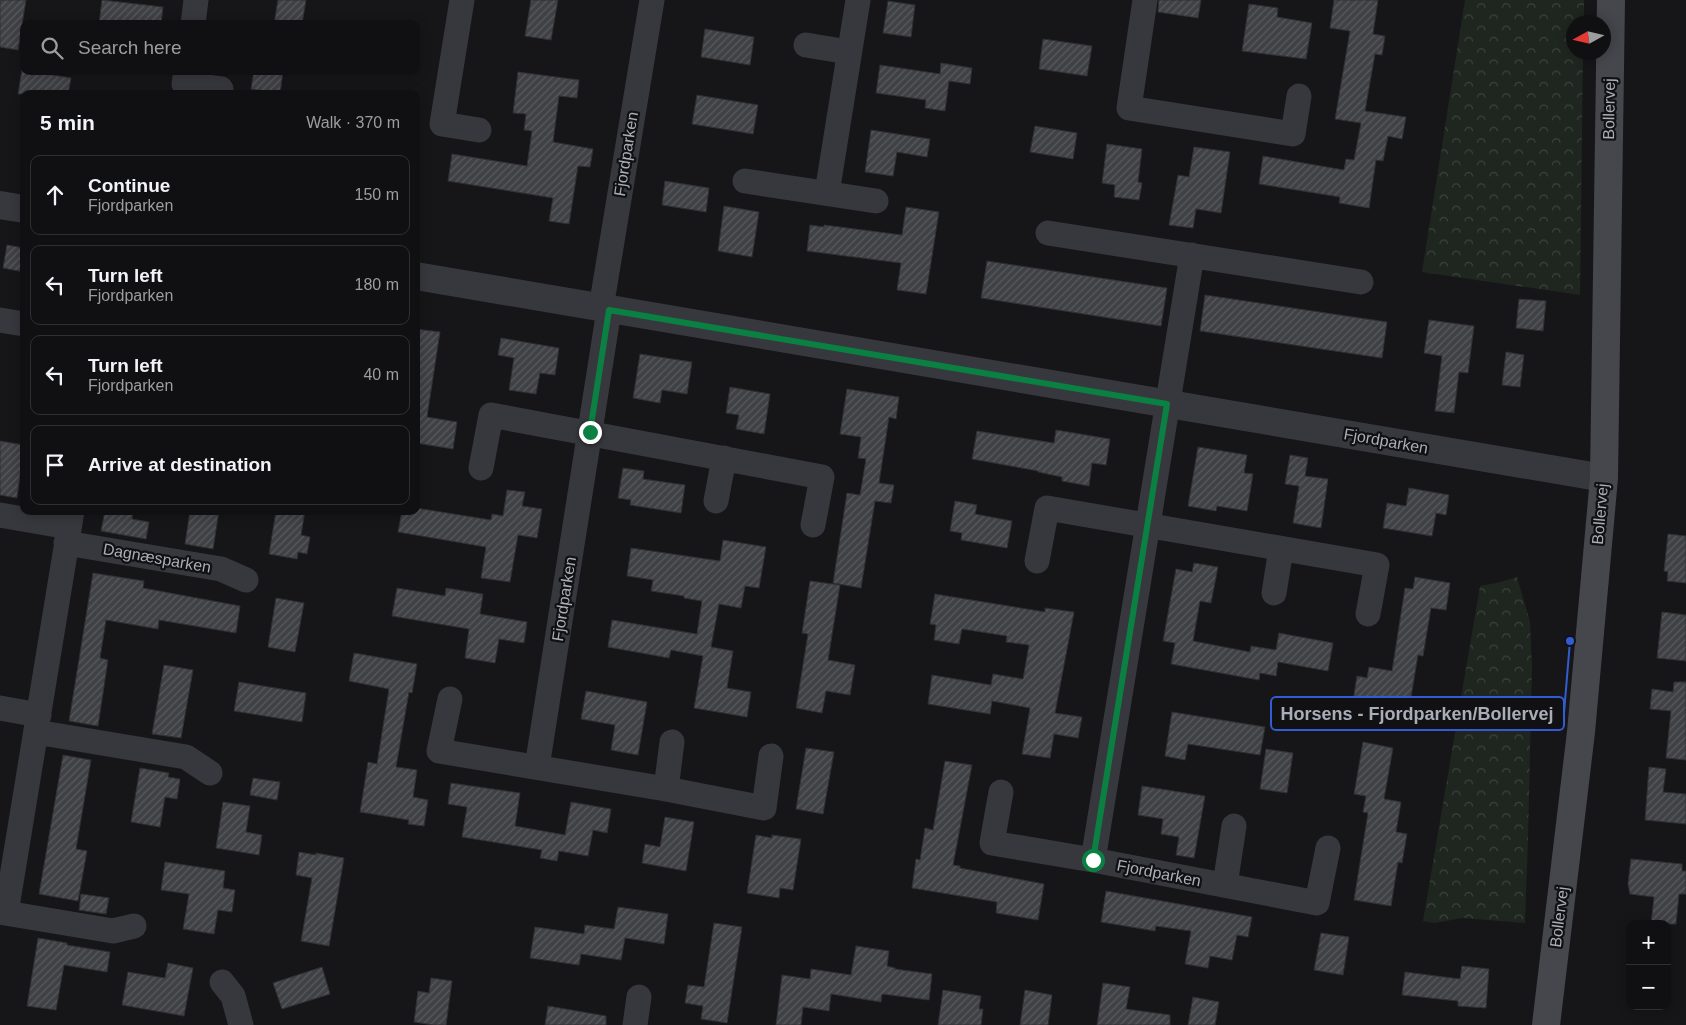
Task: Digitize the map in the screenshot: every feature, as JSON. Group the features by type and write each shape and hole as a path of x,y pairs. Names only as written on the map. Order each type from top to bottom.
{"main road":[{"name":"Bollervej","path":"1546,1025 1581,732 1604,478 1611,0"}],"street":[{"path":"194,20 196,0"},
{"path":"462,0 442,124 479,130"},
{"name":"Fjordparken","path":"537,767 590,432 605,309 652,0"},
{"path":"827,193 848,52 858,0"},
{"path":"1145,0 1129,108 1293,134 1299,96"},
{"path":"806,45 848,52"},
{"path":"185,75 184,84 221,89"},
{"path":"745,181 876,201"},
{"path":"0,205 20,208"},
{"path":"1048,233 1361,282"},
{"path":"1093,860 1192,255"},
{"name":"Fjordparken","path":"420,277 1604,478"},
{"path":"0,320 20,323"},
{"path":"481,468 491,414 822,477 813,525"},
{"path":"716,501 724,458"},
{"path":"1038,561 1047,508 1377,565 1368,614"},
{"name":"Dagnæsparken","path":"0,515 69,527 221,569 246,580"},
{"path":"69,527 37,724 3,912 113,931 134,926"},
{"path":"1274,593 1281,549"},
{"path":"450,699 439,751 666,789 764,808 771,756"},
{"path":"0,708 37,724 186,757 210,772"},
{"path":"666,789 672,742"},
{"name":"Fjordparken","path":"1001,792 992,843 1093,860 1317,903 1328,848"},
{"name":"Fjordparken","path":"1225,885 1234,826"},
{"path":"222,982 232,996 241,1025"},
{"path":"635,1025 640,997"}],"green space":[{"path":"1465,0 1584,0 1584,15 1566,15 1566,60 1583,60 1580,295 1422,272"},
{"path":"1517,577 1530,622 1532,667 1525,923 1462,918 1435,923 1423,921 1480,586"}],"building":[{"path":"0,0 26,0 23,20 20,20 18,50 0,47"},
{"path":"102,0 163,7 161,20 100,20"},
{"path":"278,0 306,0 303,20 275,20"},
{"path":"531,0 558,0 551,40 525,36"},
{"path":"1159,0 1201,0 1198,18 1158,12"},
{"path":"1334,0 1378,0 1373,34 1385,36 1382,55 1375,54 1365,111 1406,117 1402,139 1388,136 1383,161 1376,160 1369,208 1339,203 1340,197 1259,184 1263,156 1344,170 1346,159 1354,160 1361,123 1335,119 1350,31 1330,28"},
{"path":"888,1 915,5 911,37 883,33"},
{"path":"1249,4 1278,8 1277,17 1312,23 1306,59 1242,51"},
{"path":"705,29 754,37 750,65 701,57"},
{"path":"1043,39 1092,46 1087,76 1039,69"},
{"path":"941,63 972,68 970,84 949,81 945,111 925,108 926,100 876,93 880,65 940,74"},
{"path":"518,72 579,80 577,98 559,96 553,142 593,149 590,167 578,166 569,224 549,221 553,198 448,181 452,154 527,166 532,131 524,130 526,114 513,113"},
{"path":"21,75 53,75 71,78 69,90 20,90 20,94 18,94"},
{"path":"253,75 282,75 281,90 251,89"},
{"path":"697,95 758,105 753,134 692,124"},
{"path":"1035,126 1077,133 1073,159 1030,152"},
{"path":"871,130 930,139 927,157 897,152 893,176 865,172"},
{"path":"1107,144 1142,149 1138,182 1142,183 1139,200 1114,197 1115,185 1102,183"},
{"path":"1194,147 1230,152 1221,213 1196,209 1193,228 1169,225 1178,175 1189,177"},
{"path":"665,181 709,188 706,212 662,205"},
{"path":"724,206 759,212 752,257 718,251"},
{"path":"906,207 939,212 926,294 897,290 901,263 807,251 810,225 824,227 824,225 902,235"},
{"path":"7,245 20,247 20,271 3,268"},
{"path":"987,261 1167,288 1161,326 981,298"},
{"path":"1205,295 1387,322 1382,358 1200,331"},
{"path":"1519,299 1546,301 1543,331 1516,328"},
{"path":"1429,320 1474,326 1468,373 1459,372 1454,413 1435,411 1442,356 1424,353"},
{"path":"420,330 440,332 427,417 457,422 453,449 420,444"},
{"path":"501,338 559,348 555,375 540,373 536,394 509,390 514,358 498,355"},
{"path":"1506,352 1524,355 1520,387 1502,385"},
{"path":"640,354 692,362 687,394 662,390 660,403 633,398"},
{"path":"730,387 770,394 764,434 736,429 739,415 726,413"},
{"path":"847,389 899,397 896,419 889,417 879,483 894,485 891,503 875,501 861,588 833,583 847,493 860,495 866,459 858,458 861,437 840,434"},
{"path":"1056,430 1110,439 1106,465 1092,463 1089,486 1062,481 1062,477 1038,471 972,459 977,431 1054,443"},
{"path":"0,441 20,444 20,475 17,498 0,495"},
{"path":"1198,447 1247,455 1244,473 1253,474 1247,511 1217,506 1216,511 1188,506"},
{"path":"1290,455 1308,458 1305,476 1328,479 1321,528 1293,523 1299,486 1285,484"},
{"path":"623,468 644,471 643,479 685,485 681,513 630,505 631,500 618,498"},
{"path":"1409,488 1449,495 1446,515 1436,513 1432,536 1383,528 1387,503 1406,506"},
{"path":"507,490 525,492 522,506 542,509 537,538 518,535 510,582 481,578 486,547 398,532 401,515 420,515 420,509 491,520 492,514 503,516"},
{"path":"955,501 977,505 975,514 1012,521 1007,548 961,540 962,533 950,531"},
{"path":"104,515 132,515 132,519 149,522 146,539 101,531"},
{"path":"189,515 218,515 213,549 185,544"},
{"path":"275,515 304,515 301,535 310,537 307,554 298,552 297,559 269,554"},
{"path":"1668,534 1686,536 1686,583 1667,581 1668,572 1664,571"},
{"path":"723,540 766,547 759,588 745,586 741,608 719,604 711,647 733,651 727,688 751,692 747,717 694,708 703,656 671,650 669,658 608,647 612,620 697,634 702,601 651,591 653,580 627,576 631,548 720,561"},
{"path":"1194,563 1218,567 1211,603 1200,601 1193,641 1250,652 1251,646 1276,650 1279,633 1333,643 1328,671 1278,662 1276,676 1260,673 1259,680 1171,664 1175,643 1163,641 1176,569 1192,572"},
{"path":"93,573 144,581 143,588 240,606 236,633 159,620 158,629 106,620 100,658 108,660 98,726 69,721"},
{"path":"1415,577 1450,583 1446,610 1431,608 1423,656 1418,655 1410,703 1385,699 1381,723 1360,719 1363,703 1353,701 1357,676 1367,678 1369,667 1392,671 1405,588 1413,589"},
{"path":"810,581 840,585 828,660 855,665 850,695 826,691 822,713 796,708 808,634 802,633"},
{"path":"397,588 445,596 446,588 483,594 480,614 527,622 524,643 499,639 495,663 465,658 469,629 392,616"},
{"path":"935,594 1045,612 1045,608 1074,612 1055,713 1082,717 1078,738 1054,734 1050,758 1022,754 1030,708 992,701 990,714 928,704 932,675 991,685 993,674 1023,679 1029,645 1006,642 1007,636 962,629 959,644 934,640 936,625 930,624"},
{"path":"276,598 304,603 295,652 268,647"},
{"path":"1662,612 1686,615 1686,661 1657,658"},
{"path":"354,653 417,664 412,693 409,692 396,767 417,770 413,797 428,800 424,826 408,824 409,820 360,812 368,762 377,764 389,689 349,681"},
{"path":"164,665 193,670 181,738 152,734"},
{"path":"239,682 306,693 302,722 234,711"},
{"path":"1674,682 1686,682 1686,760 1666,758 1671,711 1650,709 1652,689 1673,692"},
{"path":"586,691 647,702 638,755 611,750 615,725 581,719"},
{"path":"1172,712 1265,727 1260,755 1188,744 1185,760 1165,756"},
{"path":"1363,742 1393,748 1384,799 1401,802 1396,832 1407,834 1402,863 1398,862 1391,906 1354,900 1368,813 1363,812 1366,796 1354,794"},
{"path":"806,748 834,752 823,814 796,809"},
{"path":"1266,749 1293,753 1287,793 1260,789"},
{"path":"63,755 91,760 76,849 87,851 78,901 39,894"},
{"path":"945,761 972,765 953,865 960,866 960,868 1044,884 1038,920 996,913 997,902 912,888 916,859 920,860 925,828 933,830"},
{"path":"1649,767 1666,769 1663,792 1686,794 1686,824 1645,820"},
{"path":"140,768 169,773 168,777 180,779 177,799 165,797 160,827 131,822"},
{"path":"253,778 280,782 277,800 250,795"},
{"path":"451,783 520,793 515,826 565,835 571,802 611,809 607,833 593,830 588,856 559,851 557,861 540,858 542,850 462,837 467,807 448,804"},
{"path":"1142,786 1205,796 1194,858 1176,855 1179,837 1161,834 1163,819 1138,815"},
{"path":"223,802 250,806 246,832 262,835 259,855 216,848"},
{"path":"665,817 694,822 686,871 642,863 645,844 660,847"},
{"path":"756,835 772,838 772,835 801,839 793,890 780,888 779,898 747,893"},
{"path":"299,852 344,858 329,946 301,941 312,878 296,875"},
{"path":"1631,859 1682,864 1682,871 1686,871 1686,894 1679,894 1676,924 1671,924 1671,920 1651,920 1654,897 1630,894 1628,884"},
{"path":"165,862 225,871 223,888 235,890 232,912 218,910 214,934 183,929 189,894 161,890"},
{"path":"1106,891 1252,917 1248,937 1237,935 1232,960 1210,956 1208,968 1185,964 1191,931 1156,926 1155,931 1101,922"},
{"path":"81,894 109,898 106,914 79,910"},
{"path":"618,907 668,914 664,944 625,938 621,960 581,954 579,965 530,958 535,927 584,934 585,925 614,929"},
{"path":"714,923 742,927 727,1023 701,1019 703,1006 685,1003 688,985 704,987"},
{"path":"1321,933 1349,937 1343,975 1314,970"},
{"path":"38,938 110,952 107,972 64,965 56,1010 27,1006"},
{"path":"856,946 889,951 887,966 895,969 932,974 929,1000 882,994 881,1002 831,994 829,1011 803,1007 801,1025 776,1025 782,975 810,979 811,969 851,975"},
{"path":"168,963 193,968 184,1016 122,1005 128,972 165,978"},
{"path":"1462,966 1489,969 1486,1008 1458,1006 1458,1001 1402,995 1405,972 1460,979"},
{"path":"322,967 330,994 282,1009 273,983"},
{"path":"431,978 452,981 446,1025 414,1022 418,991 429,993"},
{"path":"1103,983 1130,987 1126,1009 1170,1015 1170,1025 1097,1025"},
{"path":"943,990 981,996 979,1009 983,1009 981,1025 938,1025"},
{"path":"1025,990 1052,995 1048,1025 1020,1025"},
{"path":"1193,997 1219,1002 1215,1025 1188,1025"},
{"path":"548,1006 606,1016 606,1025 545,1025"}],"place":[{"name":"Horsens - Fjordparken/Bollervej","path":"1570,641"}],"route":[{"path":"590,432 609,310 1167,404 1093,860"}]}
